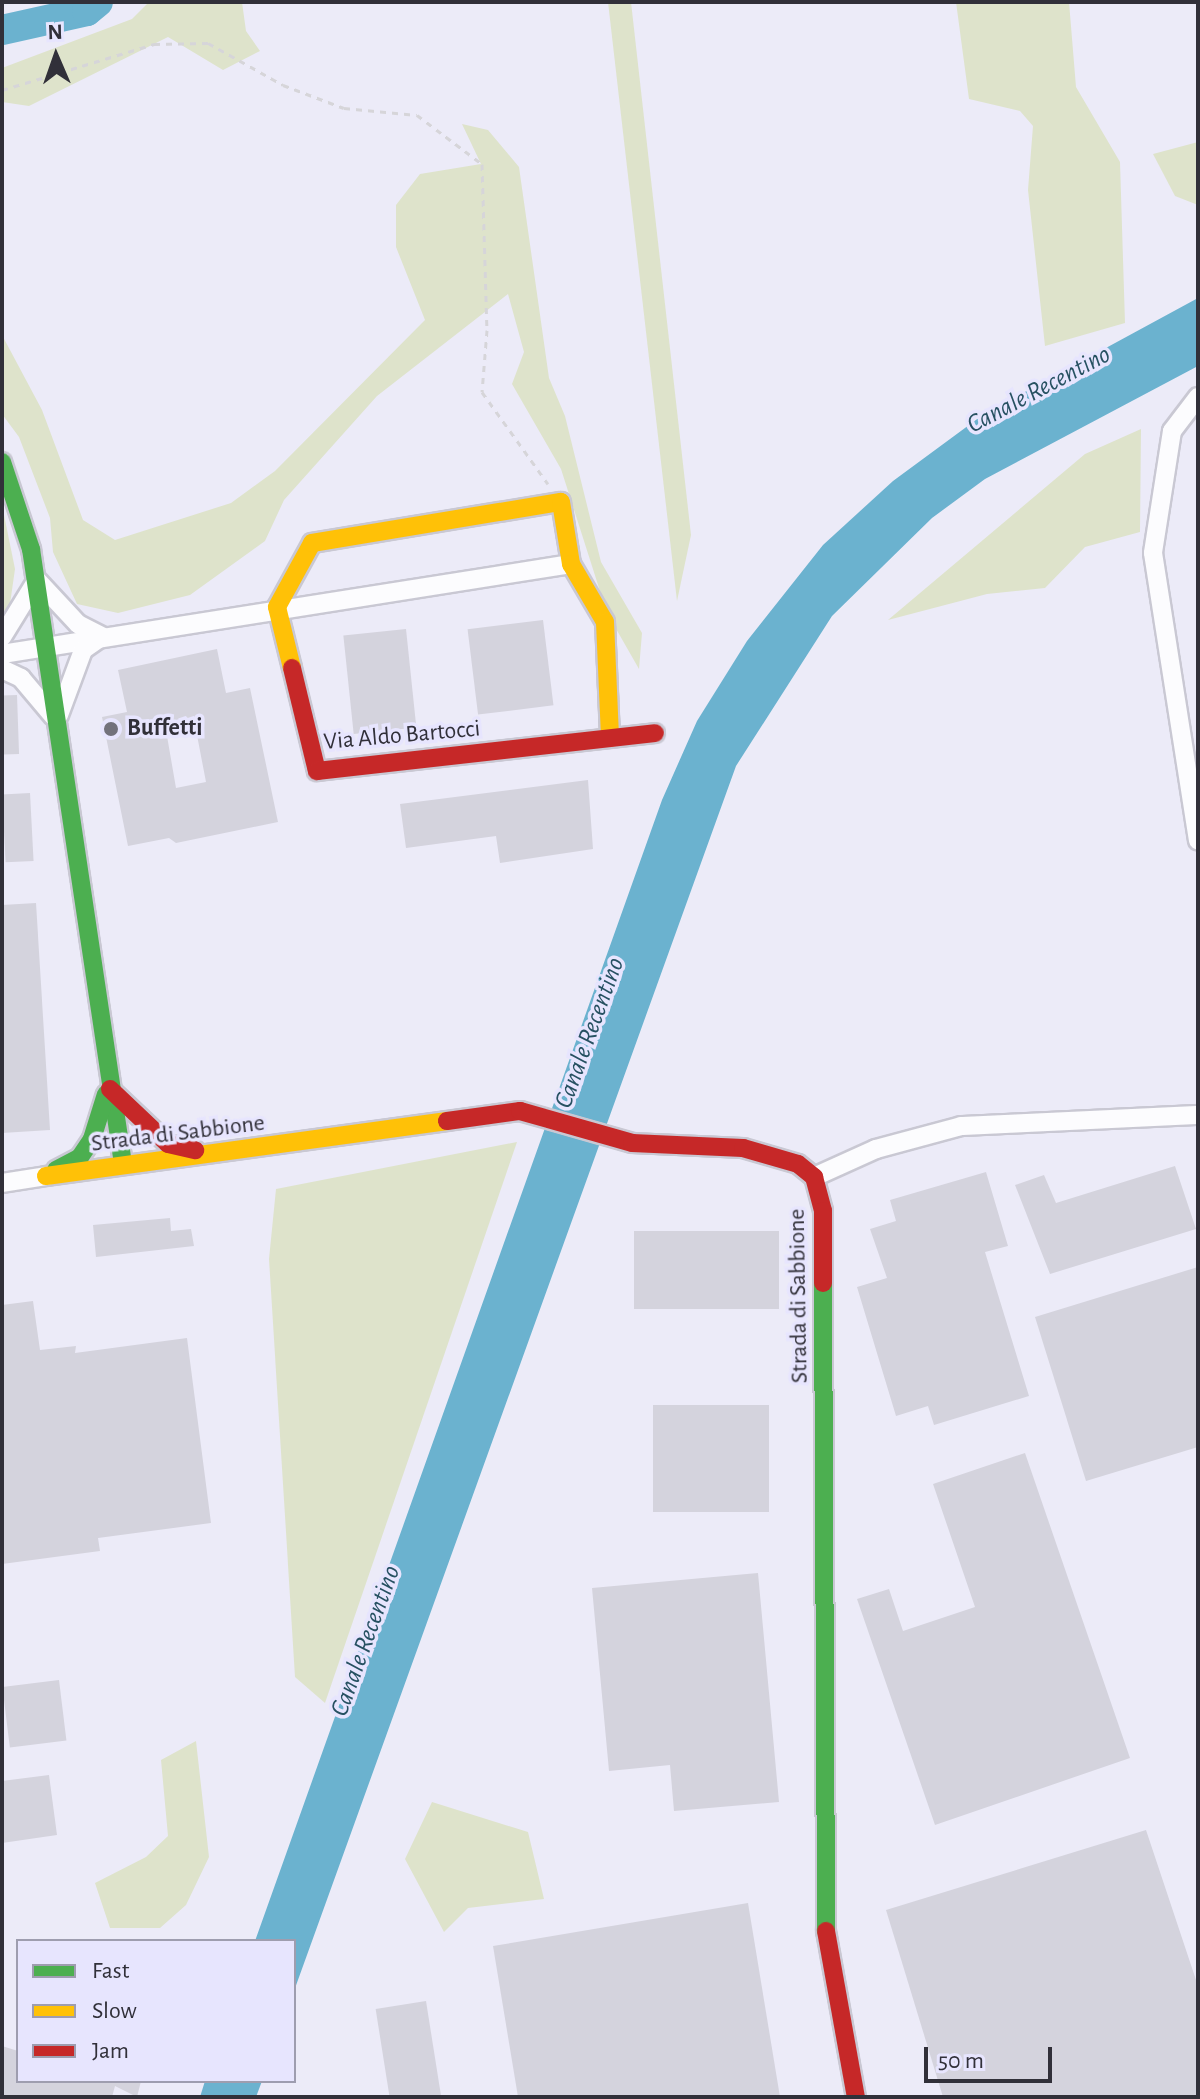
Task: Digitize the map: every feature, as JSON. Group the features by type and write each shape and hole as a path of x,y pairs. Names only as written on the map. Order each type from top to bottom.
{"main road":[{"path":"2,462 21,505 36,579 107,1086 123,1164"},
{"path":"277,607 312,543 561,502 571,564 605,622 610,738"},
{"name":"Via Aldo Bartocci","path":"277,607 317,771 655,733"},
{"path":"107,1086 168,1144 216,1154"},
{"path":"46,1176 86,1148 102,1117 107,1086"},
{"name":"Strada di Sabbione","path":"46,1176 472,1115 520,1111 615,1140 743,1148 798,1164 814,1177 823,1211 824,1918 834,2002 856,2097"}],"street":[{"path":"1198,397 1172,431 1153,553 1198,841"},
{"path":"2,654 277,607 571,564"},
{"path":"2,637 36,579 78,624 102,636"},
{"path":"57,722 83,650 102,636"},
{"path":"2,669 39,695 57,722"},
{"path":"814,1177 876,1149 961,1126 1198,1115"},
{"name":"Strada di Sabbione","path":"2,1183 46,1176"}],"path":[{"path":"2,90 154,44 208,43 283,85 344,108 417,115 482,164 482,392 561,502"}],"green space":[{"path":"149,2 242,2 246,31 260,51 223,70 168,37 29,106 2,102 2,68 132,19"},
{"path":"608,2 631,2 691,535 677,601"},
{"path":"956,2 1069,2 1076,87 1120,162 1125,323 1045,346 1028,190 1033,126 1020,111 969,99"},
{"path":"462,124 488,130 519,167 549,378 565,416 601,562 642,633 639,669 607,613 561,469 512,384 524,352 508,294 377,396 284,500 265,541 190,595 118,613 77,604 53,552 50,518 19,437 2,414 2,335 42,410 83,520 115,540 231,503 275,471 425,320 396,247 396,205 420,174 481,164"},
{"path":"1198,142 1198,205 1175,196 1153,154"},
{"path":"1141,429 1140,532 1085,547 1045,588 987,594 888,620 1085,454"},
{"path":"2,505 15,569 10,604 2,614"},
{"path":"517,1142 325,1703 295,1677 269,1259 276,1189"},
{"path":"196,1741 209,1857 186,1905 160,1928 110,1928 95,1883 146,1857 168,1836 161,1760"},
{"path":"432,1802 528,1832 544,1899 468,1908 444,1932 405,1859"}],"water":[{"name":"Canale Recentino","path":"1198,298 1198,366 985,479 932,518 832,616 736,766 296,1985 296,1939 256,1939 662,800 697,721 747,641 823,545 893,481 984,414"},
{"path":"204,2083 261,2083 256,2097 200,2097"}],"building":[{"path":"543,620 553,705 478,715 468,629"},
{"path":"406,629 416,727 354,734 343,636"},
{"path":"217,649 226,693 250,688 278,822 176,843 169,838 128,846 102,717 127,712 118,670","holes":["196,730 206,782 176,788 167,736"]},
{"path":"17,695 19,754 4,754 2,696"},
{"path":"588,780 593,849 500,863 496,836 406,848 400,804"},
{"path":"30,793 34,861 6,862 2,794"},
{"path":"36,903 50,1130 2,1133 2,905"},
{"path":"1175,1166 1196,1229 1050,1274 1015,1185 1044,1175 1056,1203"},
{"path":"986,1172 1008,1246 985,1252 1029,1396 934,1425 928,1406 896,1416 857,1287 887,1278 870,1229 896,1221 890,1200"},
{"path":"170,1218 171,1231 191,1229 194,1246 96,1257 93,1225"},
{"path":"634,1231 779,1231 779,1309 634,1309"},
{"path":"1198,1267 1198,1447 1086,1481 1035,1317"},
{"path":"33,1301 40,1350 76,1346 75,1353 187,1338 211,1523 98,1538 100,1551 2,1564 2,1305"},
{"path":"653,1405 769,1405 769,1512 653,1512"},
{"path":"1025,1453 1130,1758 935,1825 857,1599 889,1589 903,1631 975,1607 933,1484"},
{"path":"758,1573 779,1802 674,1811 670,1765 609,1771 592,1588"},
{"path":"59,1680 66,1741 10,1747 2,1687"},
{"path":"49,1775 57,1835 2,1843 2,1781"},
{"path":"1146,1830 1198,1986 1198,2097 943,2097 886,1910"},
{"path":"748,1903 780,2097 518,2097 493,1946"},
{"path":"426,2001 441,2097 390,2097 376,2009"},
{"path":"2,2046 16,2050 16,2083 140,2083 137,2097 115,2086 112,2097 2,2097"}],"waterway":[{"path":"2,30 87,11 98,2"}],"traffic: fast":[{"path":"2,462 31,549 123,1164"},
{"path":"56,1170 80,1157 92,1139 106,1094"},
{"path":"823,1283 826,1931"}],"traffic: slow":[{"path":"292,668 277,607 312,543 561,502 571,564 605,622 610,738"},
{"path":"46,1176 447,1121"}],"traffic: jam":[{"path":"292,668 317,771 655,733"},
{"path":"110,1089 168,1144 195,1150"},
{"path":"447,1121 520,1111 632,1143 743,1148 798,1164 814,1177 823,1211 823,1283"},
{"path":"826,1931 856,2097"}],"place":[{"name":"Buffetti","path":"111,729"}]}
